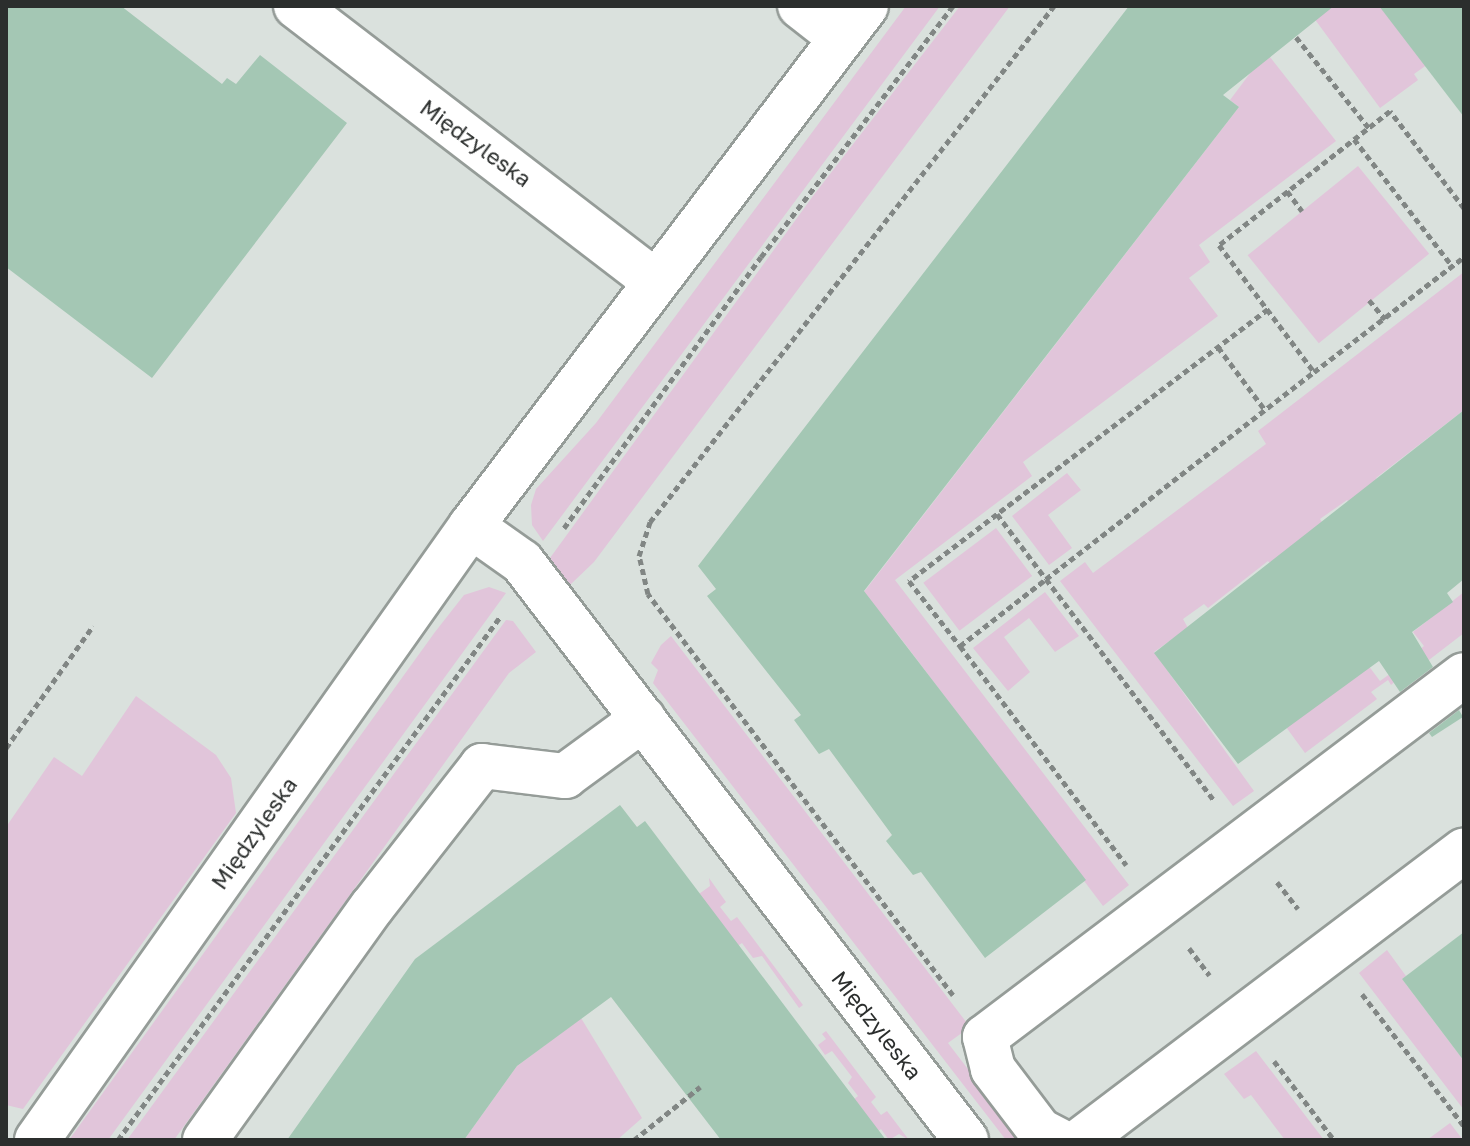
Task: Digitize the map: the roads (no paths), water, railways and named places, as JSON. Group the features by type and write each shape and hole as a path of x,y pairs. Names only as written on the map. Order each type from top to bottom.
{"street":[{"name":"Międzyleska","path":"296,6 655,281"},
{"path":"800,6 853,22"},
{"name":"Międzyleska","path":"37,1140 471,526 853,22"},
{"name":"Międzyleska","path":"471,526 522,562 966,1140"},
{"path":"1058,1140 1040,1131 993,1069 985,1037 1464,675"},
{"path":"205,1140 372,907 482,766 565,776 643,719"},
{"path":"1081,1140 1464,850"}]}
